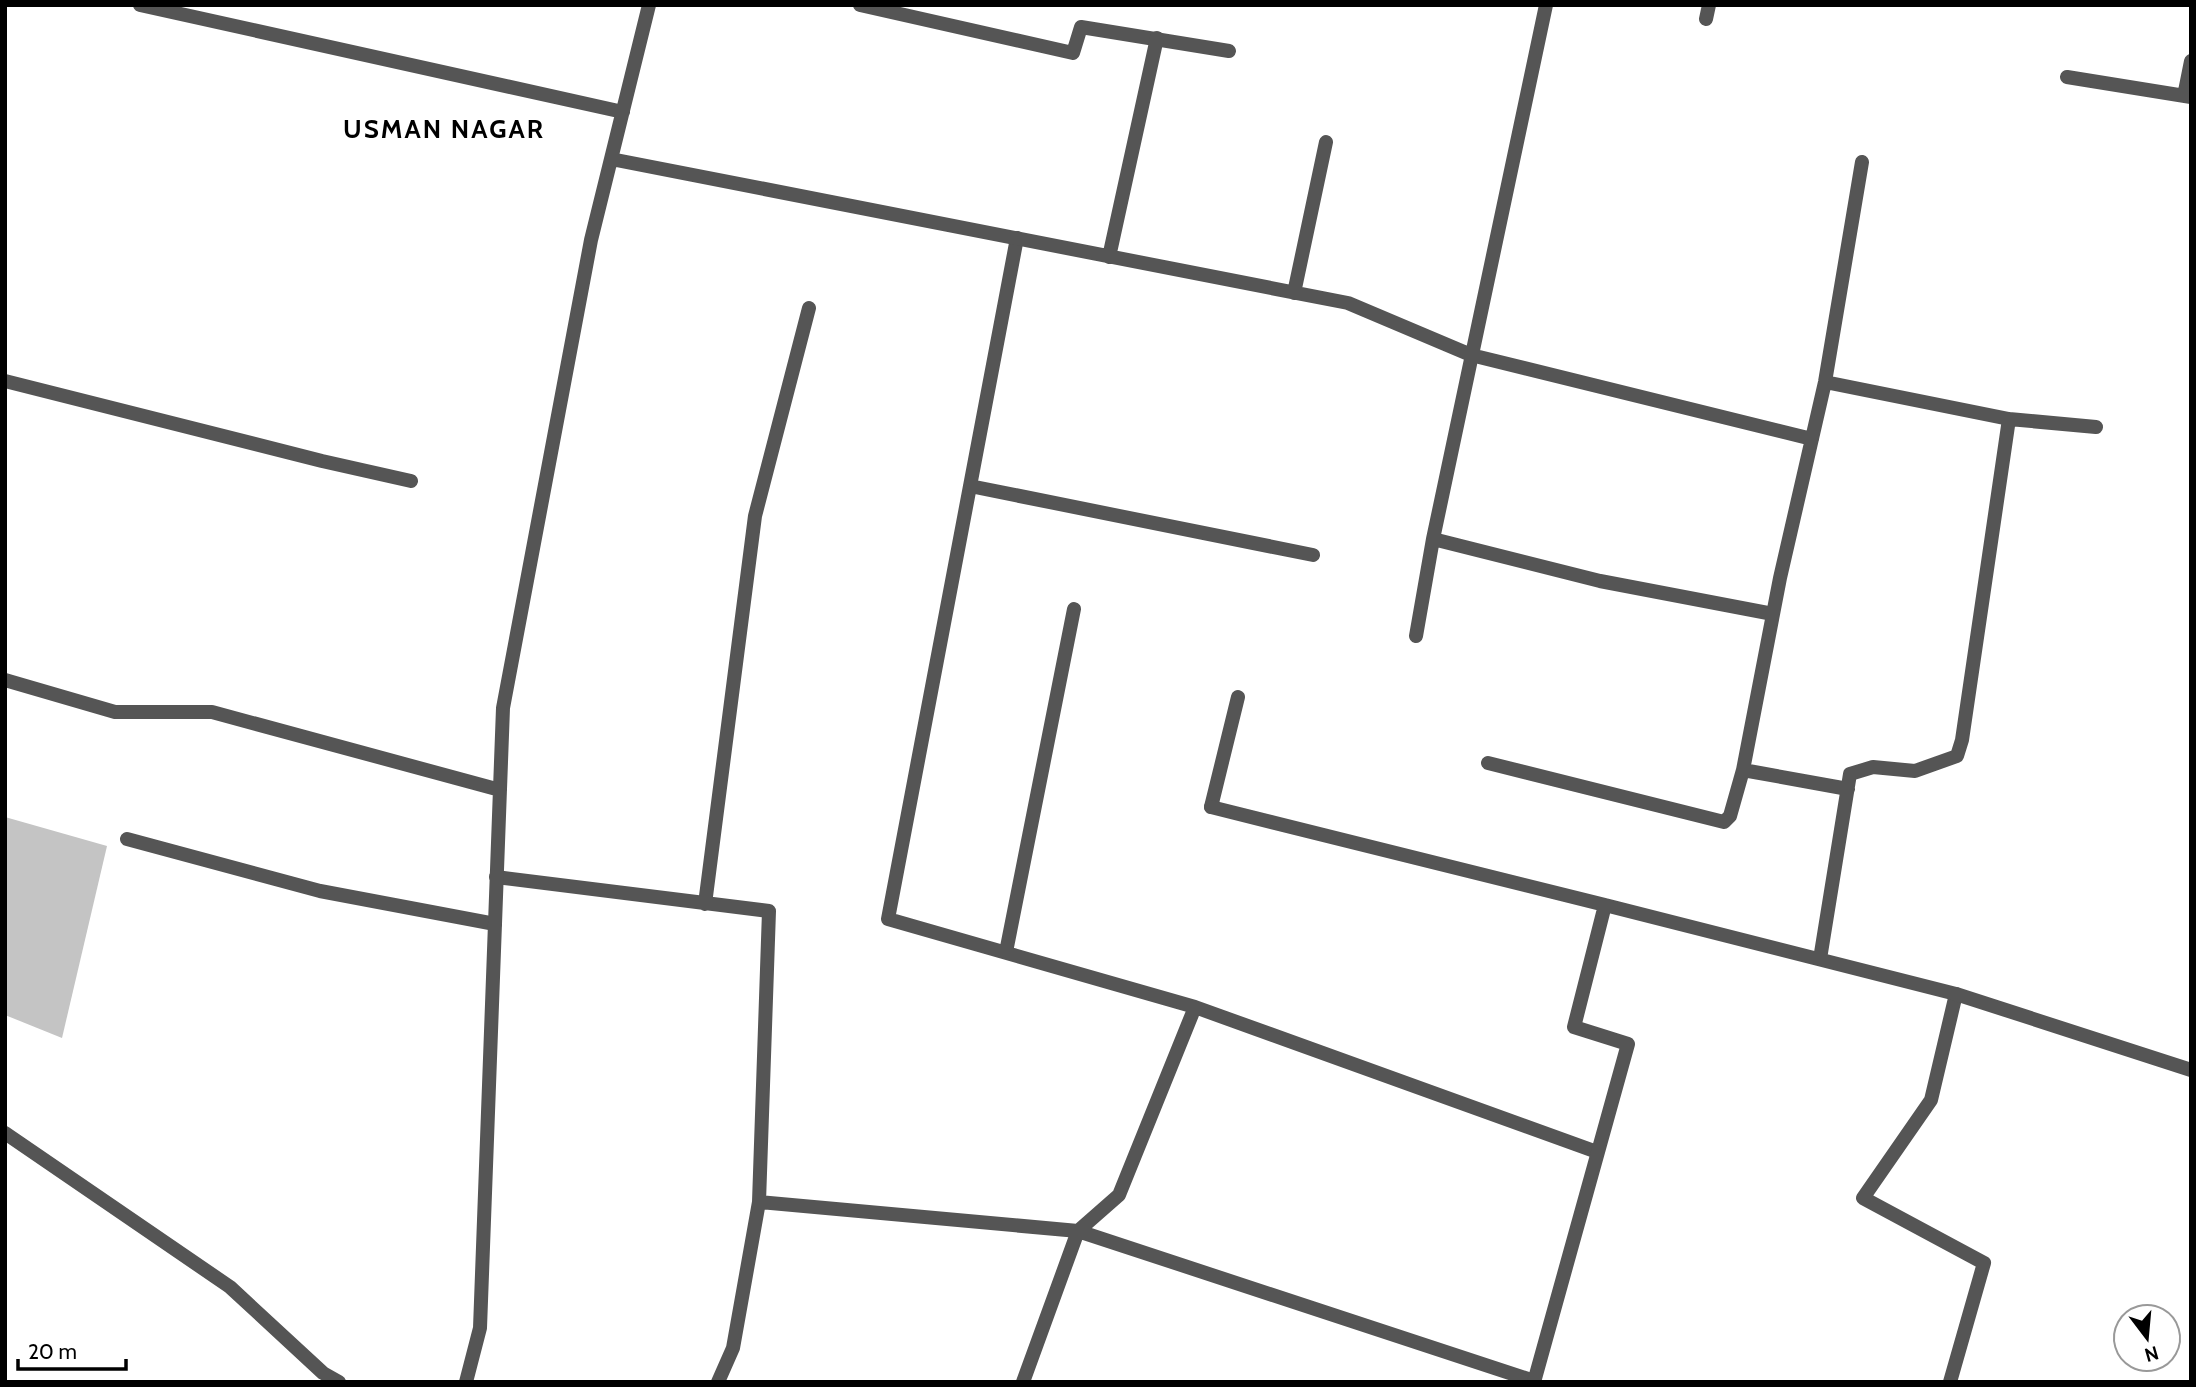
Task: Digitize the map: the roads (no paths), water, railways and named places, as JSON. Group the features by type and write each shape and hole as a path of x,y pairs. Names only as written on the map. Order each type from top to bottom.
{"street":[{"path":"140,5 623,112"},
{"path":"466,1382 480,1328 503,708 591,240 649,5"},
{"path":"860,5 1073,53 1081,26 1229,51"},
{"path":"1416,636 1433,539 1546,5"},
{"path":"1109,257 1157,38"},
{"path":"2067,77 2188,96 2191,61"},
{"path":"1294,293 1326,142"},
{"path":"611,159 1348,303 1471,355 1812,439"},
{"path":"1488,763 1724,822 1730,816 1743,770 1773,614 1825,382 1862,162"},
{"path":"1017,238 888,919 1195,1007 1597,1152"},
{"path":"705,904 755,516 809,308"},
{"path":"5,381 411,481"},
{"path":"1825,382 2009,419 2096,427"},
{"path":"1819,959 1850,774 1873,766 1915,771 1957,757 1962,740 2009,419"},
{"path":"970,486 1313,555"},
{"path":"1433,539 1600,582 1773,614"},
{"path":"1006,952 1074,609"},
{"path":"5,680 114,712 212,712 500,790"},
{"path":"1238,697 1211,807 1956,994 2191,1070"},
{"path":"1743,770 1848,789"},
{"path":"127,839 320,891 495,924"},
{"path":"496,877 769,911 759,1202 733,1348 719,1382"},
{"path":"759,1202 1077,1231 1534,1381 1628,1044 1574,1027 1605,905"},
{"path":"1950,1382 1984,1263 1863,1198 1931,1100 1956,994"},
{"path":"1023,1382 1077,1231 1119,1195 1195,1007"},
{"path":"5,1133 230,1287 323,1373 339,1382"}],"district":[{"name":"USMAN NAGAR","path":"444,129"}]}
